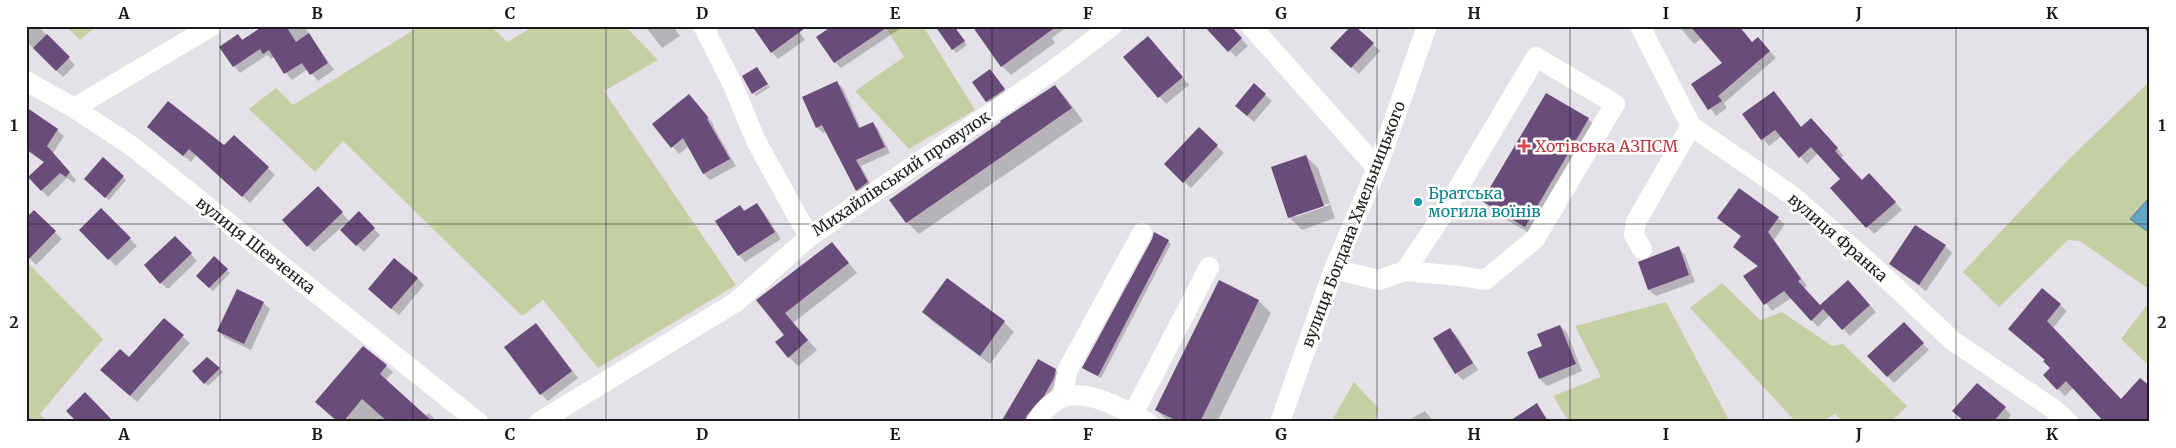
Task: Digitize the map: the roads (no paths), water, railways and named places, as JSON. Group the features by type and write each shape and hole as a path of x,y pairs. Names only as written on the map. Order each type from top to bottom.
{"street":[{"path":"74,108 212,26"},
{"name":"Михайлівський провулок","path":"703,26 732,83 756,141 809,237 1051,72 1112,26"},
{"path":"1251,26 1377,168"},
{"name":"вулиця Богдана Хмельницького","path":"1280,422 1334,269 1377,168 1427,26"},
{"name":"вулиця Франка","path":"1640,26 1691,126 1790,194 1873,266 1953,341 2052,408 2068,422"},
{"path":"1334,269 1379,280 1405,271 1485,280 1535,239 1615,104 1536,57 1438,222 1405,271"},
{"name":"вулиця Шевченка","path":"26,81 74,108 132,147 478,422"},
{"path":"1642,248 1634,235 1636,222 1691,126"},
{"path":"1066,395 1064,388 1068,369 1142,232"},
{"path":"539,422 736,302 809,237"},
{"path":"1036,422 1042,411 1066,395 1092,395 1140,418 1209,267"}],"water":[{"path":"2150,197 2150,233 2130,219"}],"waterway":[{"path":"2146,26 2150,30"}],"place":[{"name":"Хотівська АЗПСМ","path":"1524,146"},
{"name":"Братська могила воїнів","path":"1418,202"}]}
